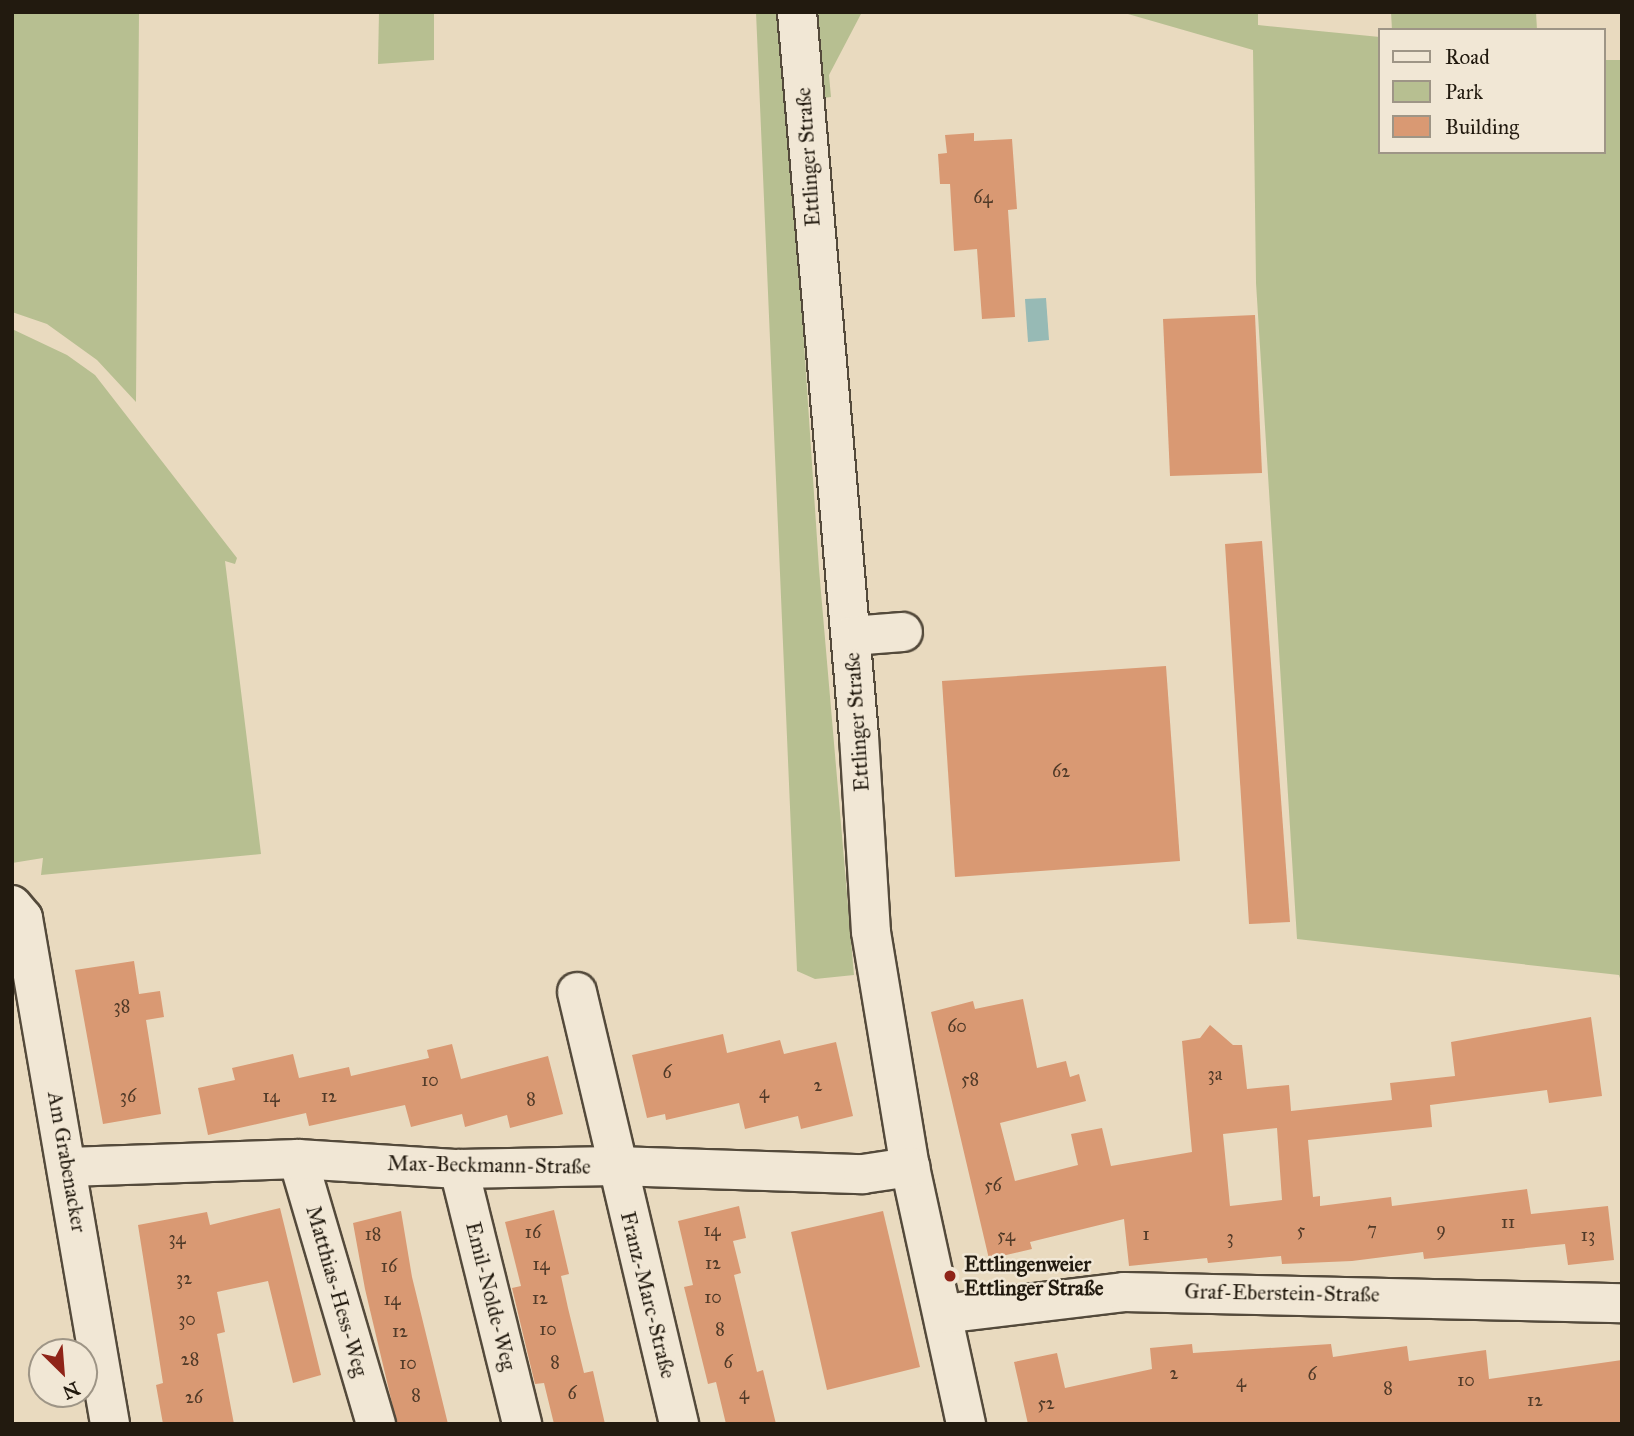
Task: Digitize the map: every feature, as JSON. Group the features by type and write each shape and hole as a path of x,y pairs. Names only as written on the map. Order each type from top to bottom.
{"street":[{"name":"Ettlinger Straße","path":"797,12 851,636 871,932 910,1167 966,1424"},
{"path":"851,636 902,632"},
{"name":"Am Grabenacker","path":"12,905 23,918 68,1167 110,1424"},
{"name":"Franz-Marc-Straße","path":"577,992 679,1424"},
{"name":"Max-Beckmann-Straße","path":"68,1167 298,1159 459,1169 616,1166 863,1174 910,1167"},
{"name":"Matthias-Hess-Weg","path":"298,1159 376,1424"},
{"name":"Emil-Nolde-Weg","path":"459,1169 522,1424"},
{"name":"Graf-Eberstein-Straße","path":"943,1314 1124,1292 1622,1303"}],"green space":[{"path":"12,12 139,12 136,402 97,360 47,324 12,312"},
{"path":"379,12 434,12 434,60 378,64"},
{"path":"756,12 782,12 819,569 854,975 815,979 797,971"},
{"path":"815,12 862,12 829,75 831,97 823,98"},
{"path":"1121,12 1258,12 1258,25 1378,37 1378,154 1606,154 1606,60 1622,60 1622,985 1619,975 1297,939 1256,283 1253,50"},
{"path":"1391,12 1536,12 1537,28 1392,28"},
{"path":"12,329 67,355 95,375 237,558 235,564 225,561 261,854 41,875 43,858 12,863"}],"water":[{"path":"1046,298 1049,340 1028,342 1025,299"}],"building":[{"path":"974,133 974,141 1012,139 1017,209 1008,210 1015,317 982,319 977,249 954,251 950,184 940,184 938,154 947,153 945,135"},
{"path":"1255,315 1262,473 1170,476 1163,319"},
{"path":"1262,541 1290,922 1249,924 1225,544"},
{"path":"1166,666 1180,861 955,877 942,681"},
{"path":"134,961 139,994 160,991 164,1017 146,1020 161,1114 103,1124 75,970"},
{"path":"1023,999 1037,1068 1066,1061 1070,1077 1079,1074 1086,1101 1000,1123 1015,1181 1078,1165 1071,1134 1102,1128 1111,1166 1192,1152 1182,1041 1200,1038 1210,1025 1233,1045 1242,1045 1247,1089 1289,1085 1291,1111 1392,1100 1390,1083 1455,1076 1451,1042 1591,1017 1602,1096 1549,1103 1547,1090 1430,1105 1432,1127 1308,1140 1313,1197 1320,1196 1320,1206 1391,1197 1392,1206 1527,1189 1531,1214 1608,1206 1614,1260 1568,1265 1565,1244 1424,1259 1423,1252 1352,1261 1282,1264 1281,1256 1208,1263 1207,1258 1129,1266 1124,1219 1030,1242 1032,1249 989,1259 931,1012 973,1001 975,1009","holes":["1277,1128 1282,1200 1230,1206 1223,1134"]},
{"path":"723,1034 727,1053 780,1040 784,1054 836,1042 853,1116 801,1129 798,1116 745,1129 739,1103 666,1120 665,1114 647,1118 632,1055"},
{"path":"452,1044 461,1079 548,1056 563,1114 510,1128 507,1115 465,1127 462,1114 411,1127 405,1105 309,1126 306,1113 208,1135 198,1088 235,1080 232,1068 293,1054 299,1078 349,1067 351,1076 429,1058 427,1050"},
{"path":"739,1206 746,1238 733,1241 741,1273 734,1275 757,1372 763,1370 776,1424 726,1424 716,1382 708,1384 684,1287 693,1285 678,1221"},
{"path":"280,1208 321,1375 293,1383 268,1281 217,1292 225,1332 217,1334 234,1424 163,1424 156,1385 163,1383 138,1225 207,1212 210,1225"},
{"path":"554,1210 569,1274 561,1276 568,1308 584,1373 593,1371 605,1424 554,1424 544,1383 535,1384 527,1351 512,1288 521,1286 505,1222"},
{"path":"401,1211 412,1277 448,1424 397,1424 365,1289 353,1223"},
{"path":"883,1211 920,1367 827,1390 791,1232"},
{"path":"1192,1344 1193,1353 1331,1344 1333,1357 1407,1346 1409,1361 1486,1350 1489,1379 1622,1360 1622,1424 1028,1424 1014,1362 1057,1353 1065,1388 1152,1369 1150,1348"}],"place":[{"name":"Ettlingenweier Ettlinger Straße","path":"950,1276"}]}
